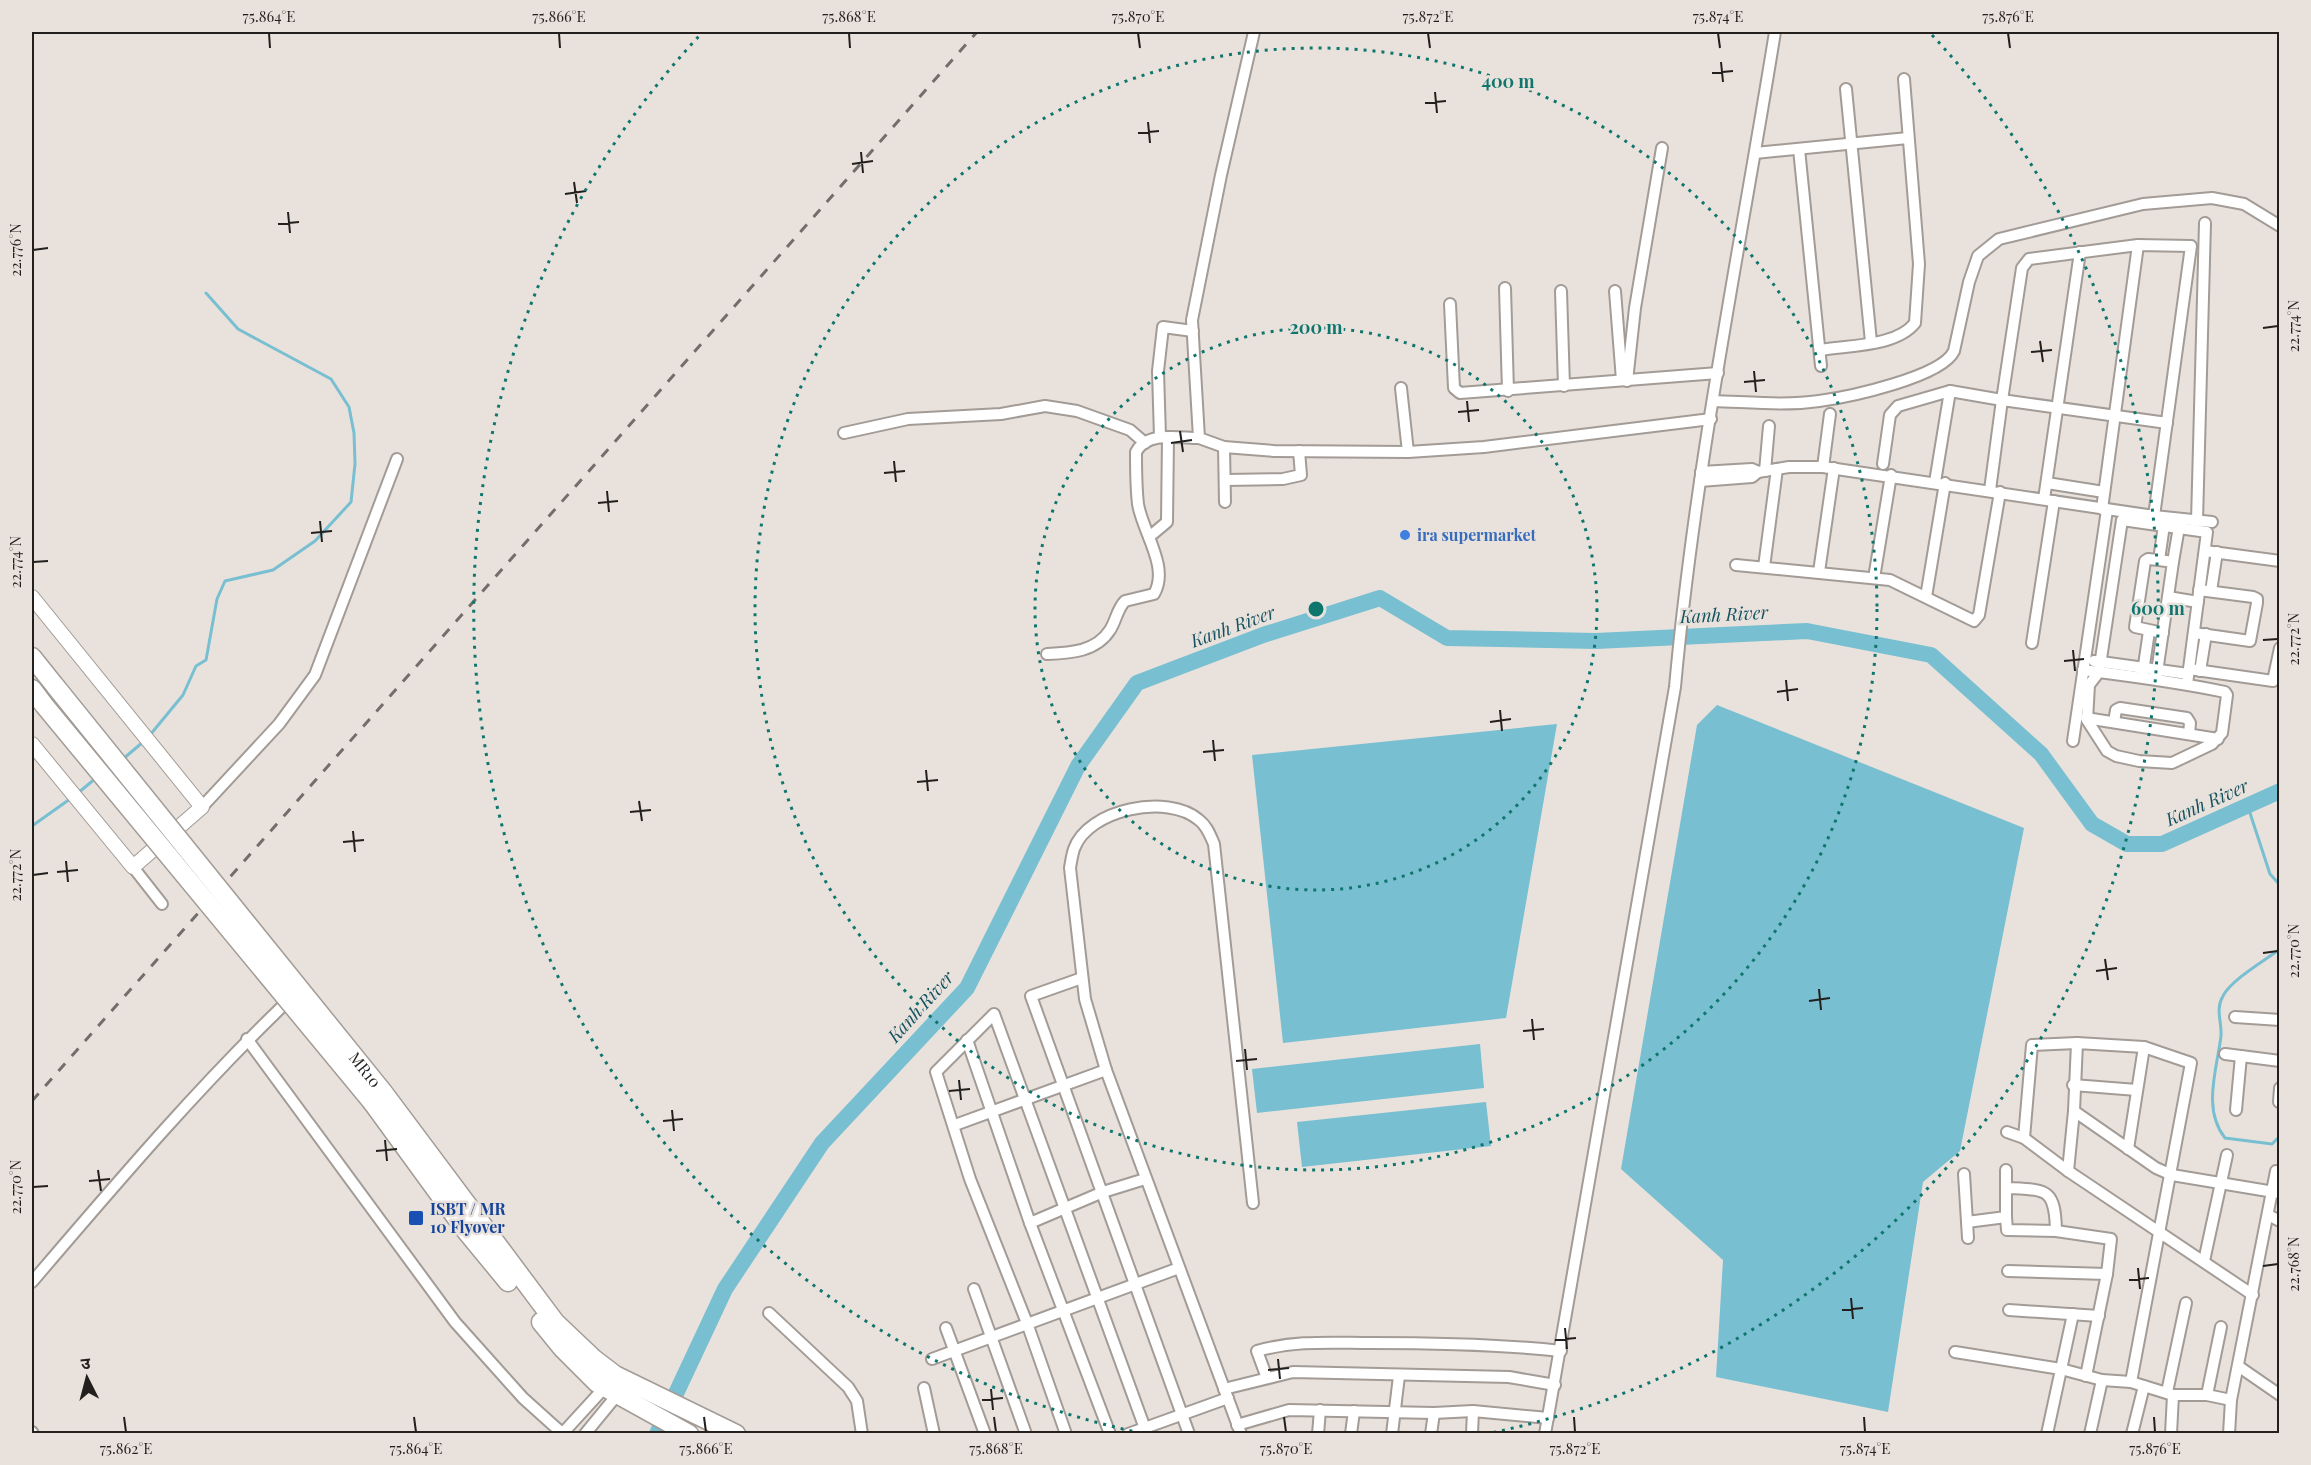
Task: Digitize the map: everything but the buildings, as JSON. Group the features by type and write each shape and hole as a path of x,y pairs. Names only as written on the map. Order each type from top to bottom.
{"main road":[{"name":"MR10","path":"32,657 537,1302 594,1359 623,1393 719,1425 736,1434"},
{"name":"MR10","path":"32,689 377,1097 481,1249 563,1349 623,1393 689,1434"}],"street":[{"path":"1199,438 1192,320 1208,236 1254,32"},
{"path":"1545,1434 1675,687 1685,580 1700,476 1775,32"},
{"path":"1820,350 1897,336 1910,329 1918,312 1919,264 1904,79"},
{"path":"1846,89 1871,342"},
{"path":"1755,153 1908,138"},
{"path":"1624,381 1662,148"},
{"path":"1799,148 1821,366"},
{"path":"1713,401 1818,402 1885,386 1935,370 1950,360 1954,351 1969,282 1978,256 1999,239 2143,204 2212,198 2244,204 2280,226"},
{"path":"2197,521 2205,224"},
{"path":"1736,565 1894,581 1970,620 1977,619 1995,491 2002,400 2025,263 2035,256 2138,245 2204,246"},
{"path":"2073,741 2138,245"},
{"path":"2154,516 2191,246"},
{"path":"2032,643 2049,500 2047,483 2080,252"},
{"path":"1505,288 1508,391"},
{"path":"1561,291 1564,386"},
{"path":"1615,291 1624,381"},
{"path":"1450,304 1454,388 1468,394 1718,373"},
{"path":"1149,537 1167,522 1164,437 1158,371 1162,327 1193,331"},
{"path":"1401,388 1408,452"},
{"path":"1883,464 1892,412 1907,403 1950,391 2058,409 2168,423"},
{"path":"1926,597 1950,391"},
{"path":"844,433 908,419 1001,414 1045,406 1077,411 1130,430 1144,442"},
{"path":"1819,573 1830,414"},
{"path":"1047,654 1070,653 1095,645 1110,631 1125,602 1154,594 1158,574 1138,502 1136,452 1144,442 1164,437 1199,438 1224,447 1299,451 1408,452 1484,447 1711,419"},
{"path":"1762,471 1769,426"},
{"path":"1224,447 1225,502"},
{"path":"1225,480 1283,479 1301,475 1299,451"},
{"path":"133,867 202,807 279,724 315,675 397,459"},
{"path":"1700,476 1777,469 1828,468 1940,482 2154,516 2212,522"},
{"path":"1764,567 1777,469"},
{"path":"1874,578 1891,476"},
{"path":"2047,483 2104,492"},
{"path":"2084,665 2099,667 2143,672 2157,674 2188,676 2227,694 2222,732 2218,739 2198,752 2172,763 2139,760 2116,756 2107,751 2086,717 2089,685 2099,667 2121,520 2206,531 2188,676"},
{"path":"2159,560 2164,525"},
{"path":"2157,674 2179,527"},
{"path":"2205,551 2280,561"},
{"path":"2211,591 2217,552"},
{"path":"2163,633 2135,627 2145,561 2148,559 2173,562"},
{"path":"2194,633 2251,640 2257,603 2253,597 2199,590"},
{"path":"32,597 202,807"},
{"path":"2168,597 2198,602"},
{"path":"2143,672 2149,631"},
{"path":"2200,671 2206,634"},
{"path":"2188,676 2200,671 2273,681 2280,648"},
{"path":"2086,717 2218,739"},
{"path":"32,744 162,904"},
{"path":"1253,1203 1214,844 1198,818 1166,806 1113,813 1087,831 1074,848 1070,867 1085,999 1144,1179 1239,1429 1289,1410 1434,1413 1473,1411 1548,1418"},
{"path":"1082,978 1031,996 1066,1085 1189,1434"},
{"path":"32,1282 121,1178 247,1039 306,984"},
{"path":"1066,1434 1027,1323 970,1179 955,1125 936,1072 994,1014 1146,1431"},
{"path":"2235,1017 2280,1020"},
{"path":"247,1039 455,1322 523,1398 563,1433 623,1393"},
{"path":"966,1040 1030,1223 1110,1434"},
{"path":"2068,1171 2077,1043"},
{"path":"2024,1138 2032,1045 2077,1043 2144,1047 2191,1063 2172,1175 2131,1382"},
{"path":"2128,1149 2144,1047"},
{"path":"2225,1054 2280,1061"},
{"path":"2236,1110 2241,1056"},
{"path":"955,1125 992,1111 1026,1102 1107,1071"},
{"path":"2073,1085 2137,1090"},
{"path":"2279,1102 2280,1088"},
{"path":"2074,1110 2156,1168 2172,1175 2276,1192"},
{"path":"2007,1132 2024,1138 2068,1171 2253,1295"},
{"path":"2204,1261 2227,1155"},
{"path":"2007,1170 2007,1230 2056,1231 2109,1237 2112,1246 2086,1376"},
{"path":"2229,1434 2231,1400 2268,1215 2276,1192 2276,1171"},
{"path":"1964,1174 1968,1238"},
{"path":"1030,1223 1103,1192 1144,1179"},
{"path":"2008,1188 2041,1190 2049,1193 2054,1204 2056,1231"},
{"path":"2268,1215 2280,1221"},
{"path":"1967,1222 2006,1217"},
{"path":"932,1359 1179,1268"},
{"path":"2008,1271 2107,1274"},
{"path":"974,1289 1026,1434"},
{"path":"2171,1434 2170,1394 2186,1303"},
{"path":"2009,1310 2099,1316"},
{"path":"769,1313 848,1387 857,1401 862,1434"},
{"path":"2048,1434 2073,1314"},
{"path":"2207,1395 2222,1327"},
{"path":"946,1328 985,1434"},
{"path":"1266,1378 1257,1352 1281,1344 1320,1342 1496,1344 1561,1351"},
{"path":"1954,1352 2061,1370 2102,1380 2131,1382 2170,1394 2207,1395 2231,1400"},
{"path":"2238,1366 2280,1395"},
{"path":"1128,1434 1146,1431 1226,1393 1266,1378 1293,1372 1509,1377 1555,1385"},
{"path":"1392,1434 1400,1376"},
{"path":"2090,1434 2102,1380"},
{"path":"2132,1434 2144,1386"},
{"path":"924,1388 934,1434"},
{"path":"585,1434 623,1393"},
{"path":"1318,1434 1320,1410"},
{"path":"1352,1434 1354,1411"},
{"path":"1472,1434 1473,1411"},
{"path":"1431,1434 1434,1413"}],"water":[{"path":"1717,705 2024,828 1960,1151 1923,1182 1888,1412 1716,1377 1723,1260 1621,1169 1697,725"},
{"path":"1557,724 1506,1018 1283,1043 1252,755"},
{"path":"1480,1044 1484,1088 1257,1113 1252,1069"},
{"path":"1486,1102 1491,1146 1302,1167 1297,1122"}],"waterway":[{"path":"150,735 183,695 196,666 206,660 217,599 225,581 273,570 315,541 351,502 355,464 354,433 349,407 331,379 238,329 206,293"},
{"name":"Kanh River","path":"657,1434 725,1289 822,1143 967,988 1078,766 1137,683 1263,635 1380,598 1447,638 1596,641 1807,631 1931,655 2041,754 2092,824 2127,844 2162,844 2280,791"},
{"path":"123,759 143,742"},
{"path":"78,793 96,778"},
{"path":"32,826 70,799"},
{"path":"2248,807 2270,874 2280,885"},
{"path":"2280,949 2233,984 2221,1001 2219,1011 2221,1036 2213,1088 2214,1114 2225,1138 2272,1144 2280,1136"}],"railway":[{"path":"32,1101 977,32"}],"place":[{"name":"ira supermarket","path":"1405,535"},
{"name":"ISBT / MR 10 Flyover","path":"416,1218"}]}
